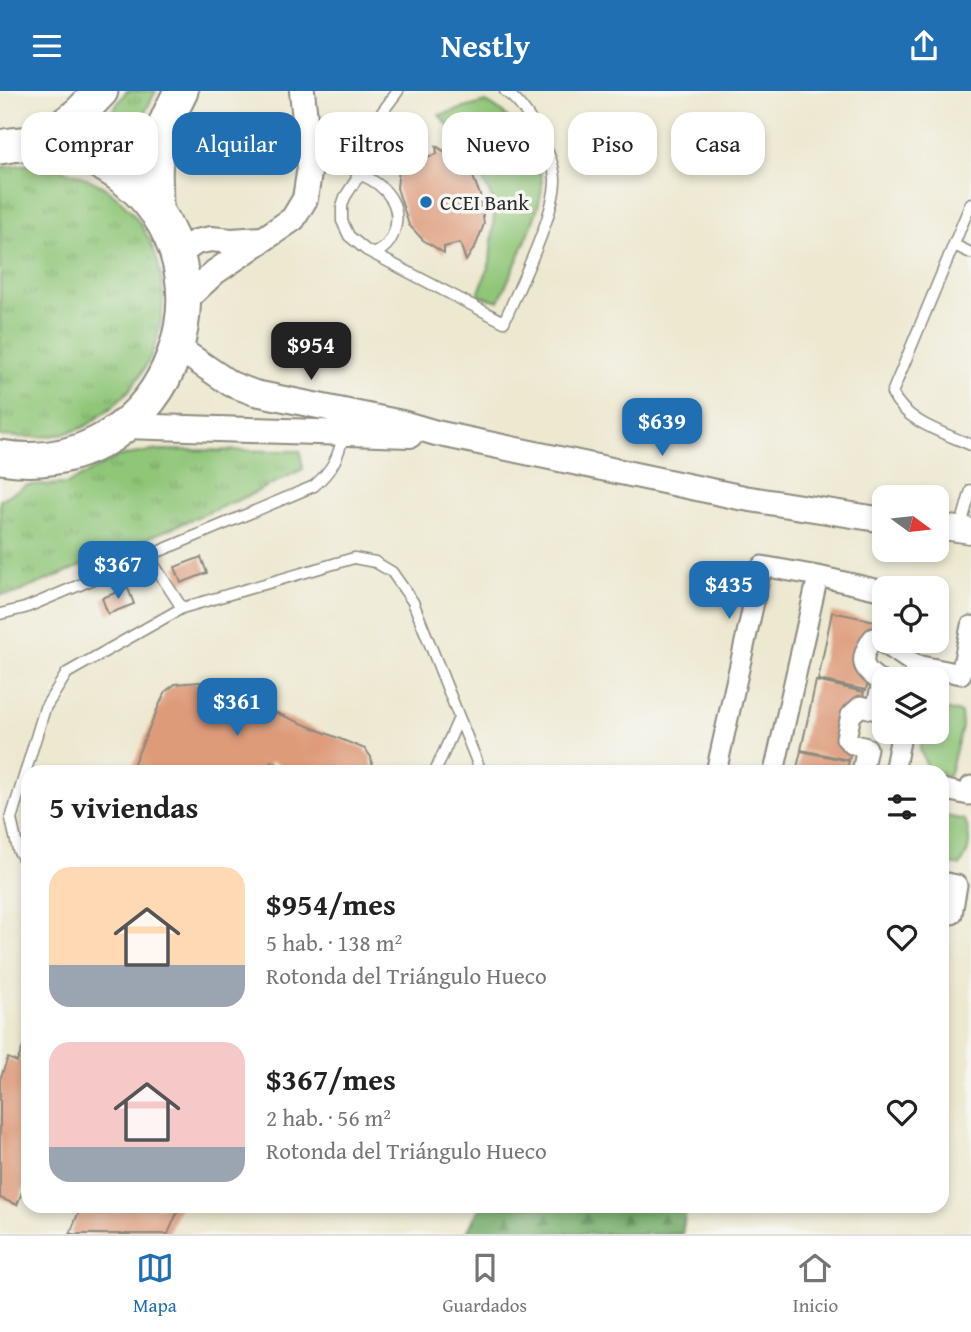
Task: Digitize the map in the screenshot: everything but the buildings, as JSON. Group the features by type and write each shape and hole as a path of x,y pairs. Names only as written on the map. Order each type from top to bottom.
{"highway":[{"path":"81,112 101,91"},
{"path":"156,211 155,163 159,143 164,125 181,91"},
{"path":"0,147 21,146"},
{"path":"4,461 37,459 83,449 125,426 157,390 178,348 185,300 177,254 156,211 139,190 121,175"}],"street":[{"path":"185,300 215,272 293,219 305,199 310,167 302,91"},
{"path":"177,254 196,242 211,239 262,239"},
{"path":"178,348 231,384 346,423 399,436 436,433 744,498 872,518"},
{"path":"125,426 245,428 346,423"},
{"path":"718,765 762,566 872,588"},
{"path":"776,765 818,576"},
{"path":"966,675 971,627"},
{"path":"872,675 866,671 863,663 873,638 882,642 909,667"},
{"path":"863,765 867,748 852,744 846,738 851,715 861,706 872,709"},
{"path":"895,765 899,744"},
{"path":"949,791 969,795 971,786"},
{"path":"949,883 957,885 953,914 949,913"}],"lane":[{"path":"356,180 365,135 398,91"},
{"path":"374,253 388,245 396,222 396,213 392,200 378,183 361,175 345,197 341,211 349,236 357,244 504,322 552,203 555,179 551,158 530,117 505,91"},
{"path":"971,203 892,393 899,407 913,418 971,445"},
{"path":"954,245 971,253"},
{"path":"0,614 25,608 314,486 338,458 346,423"},
{"path":"956,529 971,490"},
{"path":"149,557 182,608"},
{"path":"28,765 45,708 67,673 182,608 354,558 375,562 393,572 413,602 478,765"},
{"path":"438,765 459,718"},
{"path":"21,786 11,819 21,856"}],"green space":[{"path":"127,91 156,91 145,112 111,112"},
{"path":"486,102 501,112 450,112"},
{"path":"21,165 21,175 77,175 100,185 118,198 140,223 154,251 162,281 162,311 157,341 144,369 126,394 95,420 74,431 53,436 0,436 0,167"},
{"path":"481,175 540,175 541,195 532,225 499,301 478,295 490,262 495,205"},
{"path":"161,450 300,451 303,469 250,495 14,594 0,595 0,500 27,485 67,484 119,456"},
{"path":"949,710 961,713 962,727 949,776 949,765 926,765 921,744 949,744"},
{"path":"949,817 965,820 968,833 969,844 960,866 949,864"},
{"path":"476,1213 686,1213 682,1234 466,1234"}],"place":[{"name":"CCEI Bank","path":"426,202"}]}
